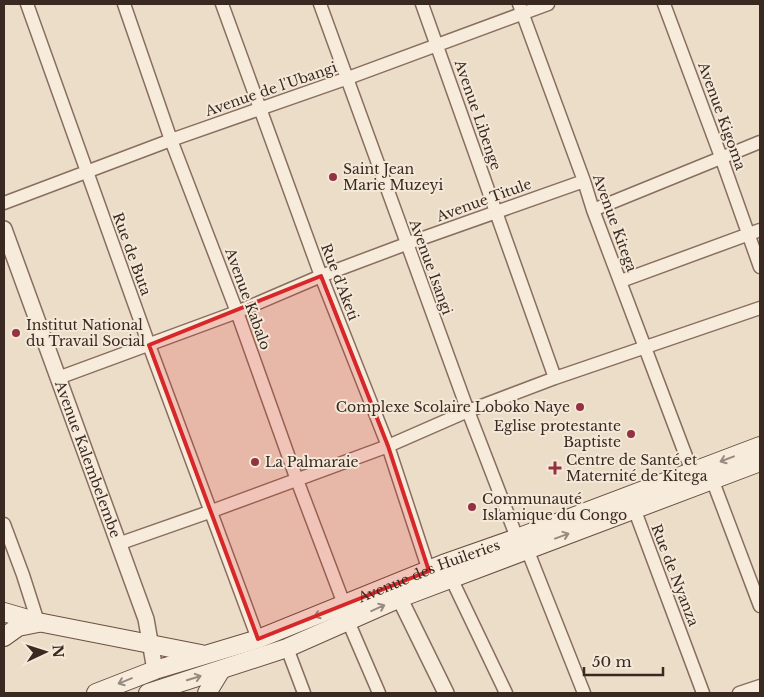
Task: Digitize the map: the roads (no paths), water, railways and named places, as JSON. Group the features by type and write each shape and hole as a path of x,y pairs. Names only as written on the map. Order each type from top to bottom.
{"main road":[{"name":"Avenue des Huileries","path":"632,502 692,472 760,446"},
{"name":"Avenue des Huileries","path":"396,591 451,578 522,544 632,502 712,479 760,462"},
{"name":"Avenue des Huileries","path":"154,692 287,648 346,613 396,591 429,571 522,544"},
{"path":"4,612 38,622 204,654"},
{"name":"Avenue des Huileries","path":"96,693 155,670 204,654 346,613"},
{"path":"4,637 18,627 38,622"},
{"name":"Avenue Kalembelembe","path":"154,692 155,670"},
{"path":"207,693 221,670"}],"street":[{"name":"Rue de Buta","path":"27,4 149,344 258,639"},
{"name":"Avenue Kabalo","path":"124,4 171,140 237,312 346,613 378,693"},
{"name":"Rue d'Aketi","path":"222,4 321,276 388,446 429,571"},
{"name":"Avenue Isangi","path":"320,4 468,411 584,693"},
{"name":"Avenue Libenge","path":"422,4 555,378"},
{"name":"Avenue de l'Ubangi","path":"4,203 171,140 438,45 521,8 548,4"},
{"name":"Avenue Kigoma","path":"664,4 721,157 754,232 760,267"},
{"name":"Avenue Kitega","path":"521,8 593,210 692,472"},
{"path":"593,210 760,142"},
{"name":"Avenue Titule","path":"58,378 237,312 321,276 406,244 584,181"},
{"name":"Avenue Kalembelembe","path":"4,228 146,619 155,670"},
{"path":"621,281 754,232"},
{"path":"118,544 388,446 468,411 555,378 760,308"},
{"path":"712,479 760,606"},
{"name":"Rue de Nyanza","path":"632,502 703,693"},
{"path":"4,524 38,622"},
{"path":"451,578 506,693"},
{"path":"396,591 446,693"},
{"path":"287,648 304,693"},
{"path":"739,693 760,686"}],"place":[{"name":"Saint Jean Marie Muzeyi","path":"333,177"},
{"name":"Institut National du Travail Social","path":"16,333"},
{"name":"Complexe Scolaire Loboko Naye","path":"580,407"},
{"name":"Eglise protestante Baptiste","path":"631,434"},
{"name":"La Palmaraie","path":"255,462"},
{"name":"Centre de Santé et Maternité de Kitega","path":"555,468"},
{"name":"Communauté Islamique du Congo","path":"472,507"}]}
